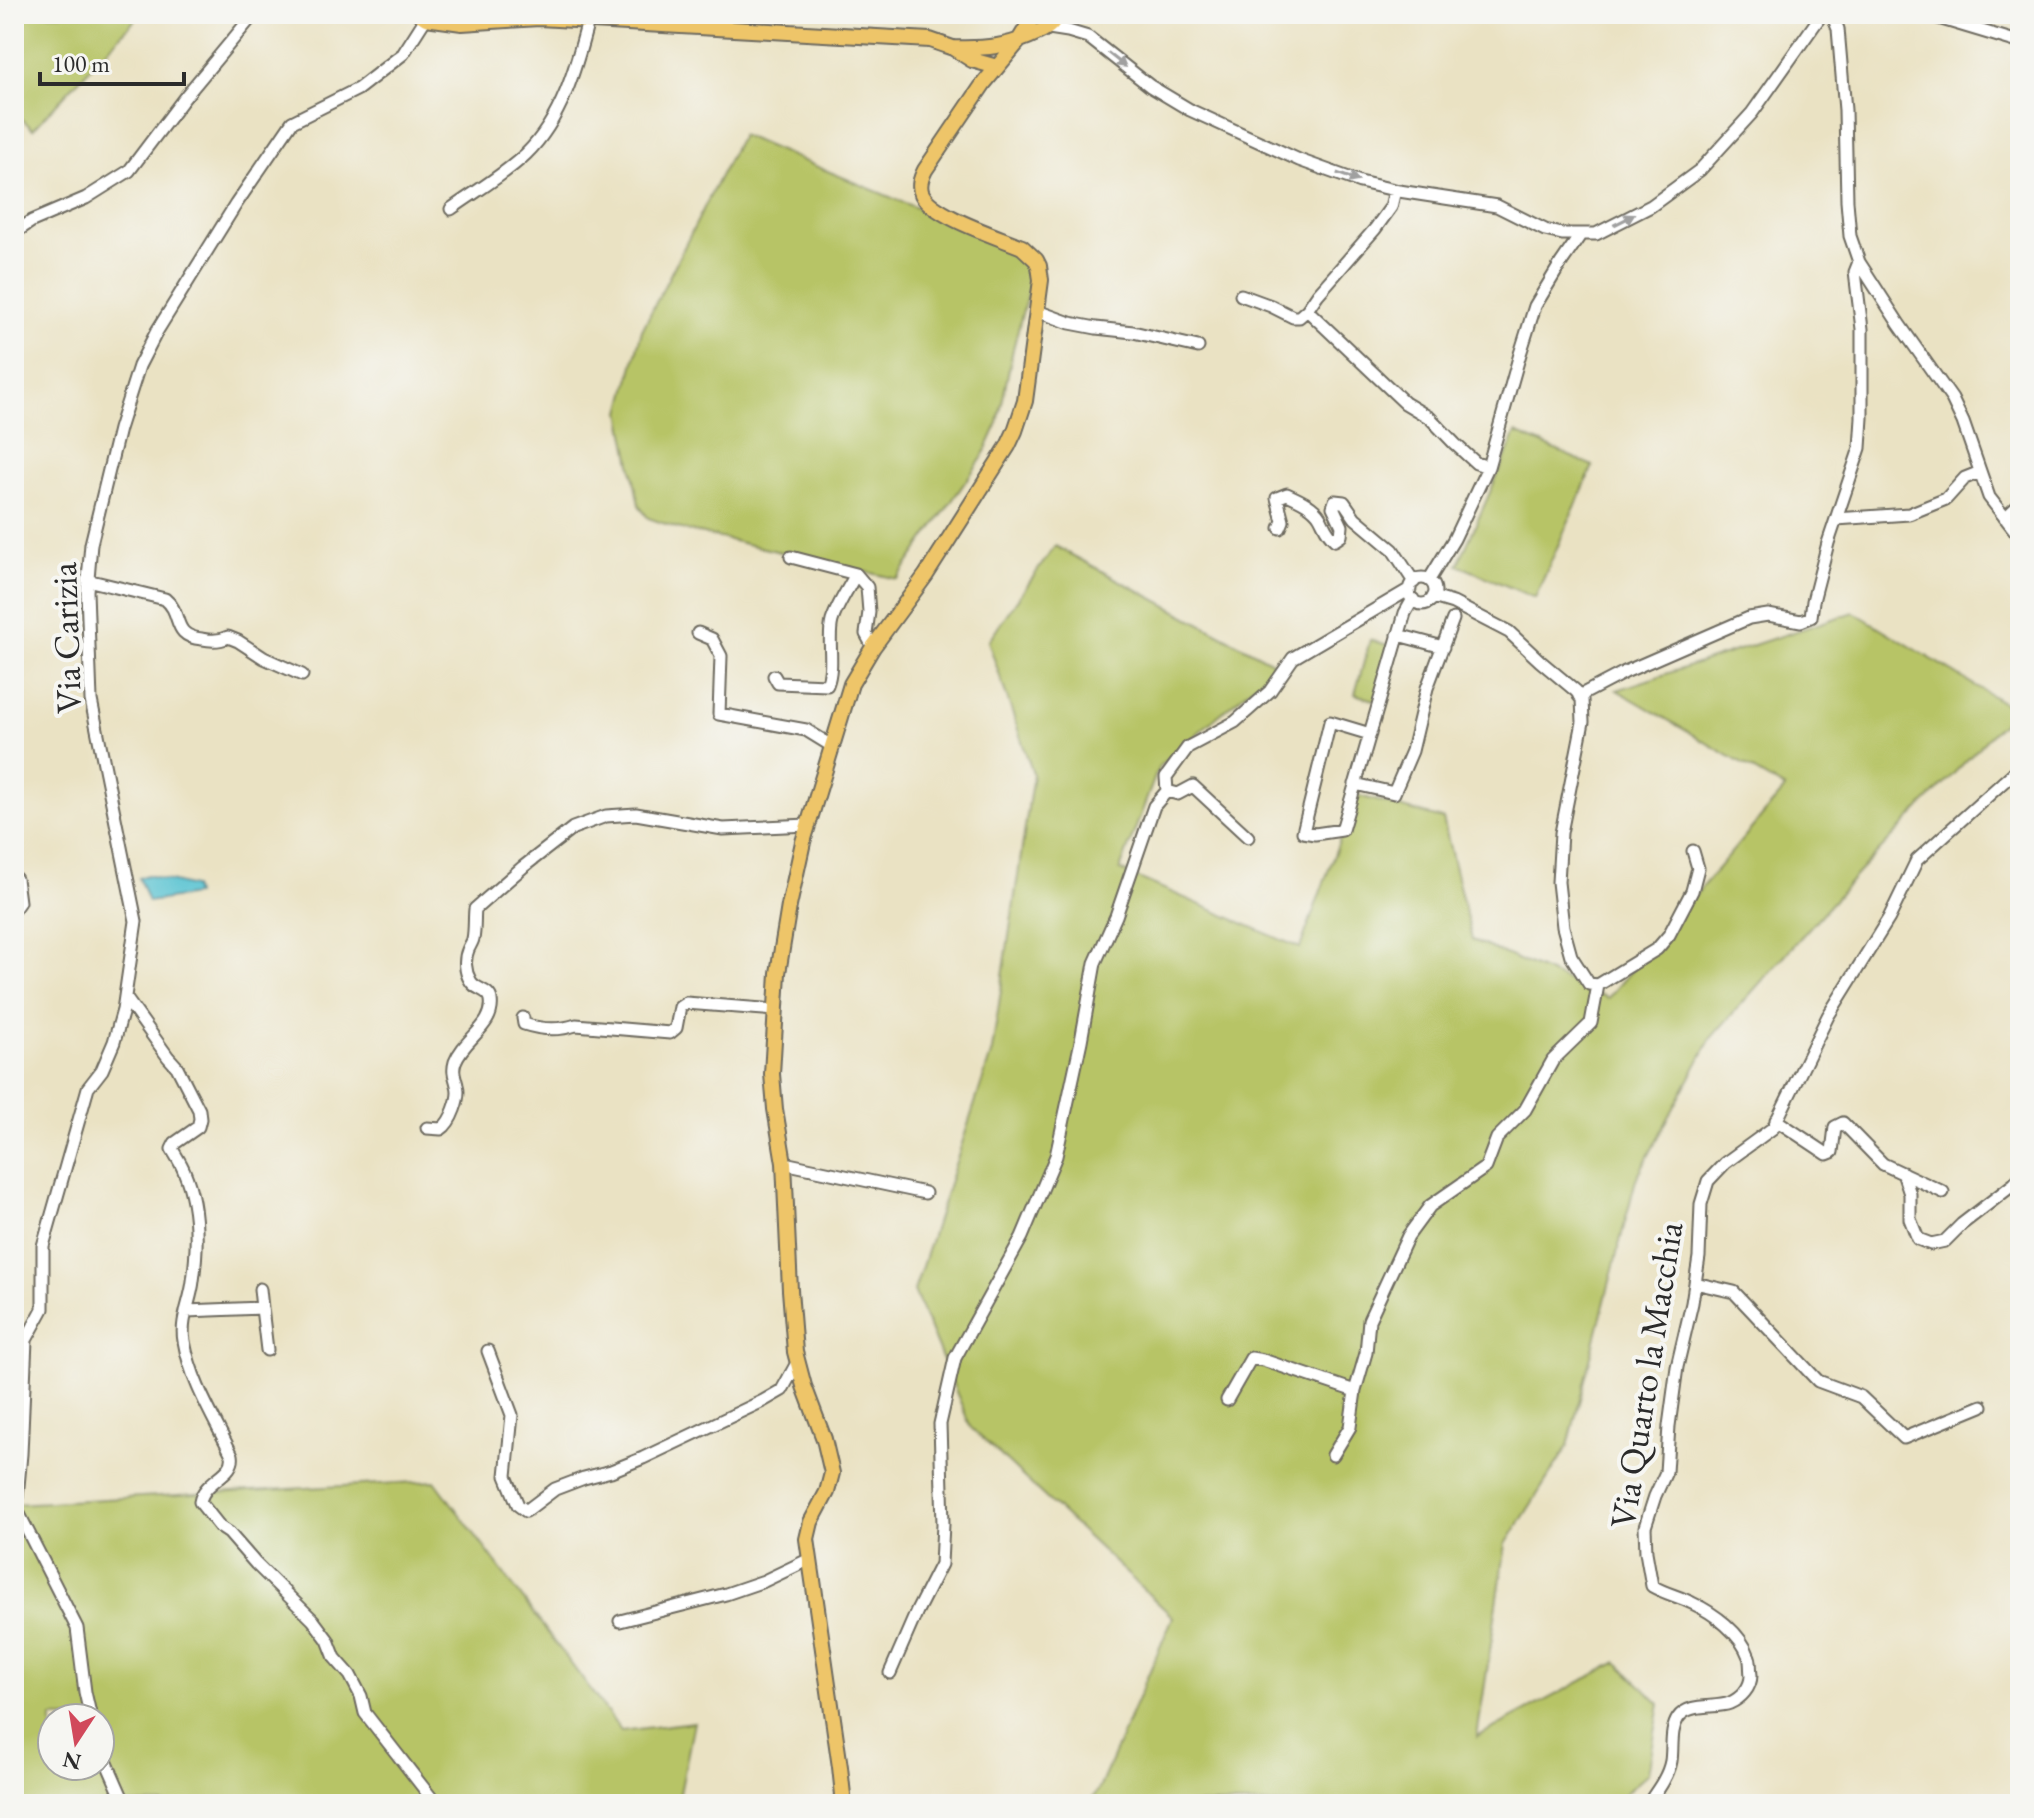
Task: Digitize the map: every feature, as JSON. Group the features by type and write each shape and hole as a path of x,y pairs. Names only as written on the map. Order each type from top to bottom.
{"main road":[{"path":"423,16 462,23 539,18 930,40 975,54 997,67"},
{"path":"841,1804 840,1767 807,1539 832,1473 798,1361 790,1290 784,1163 773,1093 772,1051 778,973 789,906 808,825 851,684 873,647 926,575 1008,446 1025,401 1041,291 1040,272 1032,255 1022,247 946,215 929,204 921,193 920,183 925,170 984,83 1018,42 1044,20"},
{"path":"975,54 1018,42"},
{"path":"975,54 984,83"}],"street":[{"path":"14,233 32,221 86,198 129,171 254,14"},
{"path":"1044,20 1088,37 1150,86 1190,110 1299,160 1360,182 1497,206 1545,230 1562,234 1596,234 1651,206 1700,170 1752,113 1822,14"},
{"path":"1832,14 1838,29 1841,56 1850,236 1859,262 1952,399 1989,497 2020,537"},
{"path":"1925,14 2020,44"},
{"name":"Via Carizia","path":"20,1340 43,1309 43,1246 88,1088 102,1070 114,1042 125,997 136,921 91,700 87,580 91,544 119,429 139,366 157,331 236,204 292,122 354,92 403,54 423,16"},
{"path":"451,209 527,153 547,127 562,102 588,21"},
{"path":"1241,295 1299,317 1383,218 1391,207 1395,190"},
{"path":"1429,580 1454,539 1488,467 1535,306 1581,234"},
{"path":"1579,696 1625,672 1749,618 1768,615 1801,621 1811,617 1819,575 1860,448 1862,329 1855,272 1859,262"},
{"path":"1307,310 1405,403 1430,418 1476,463 1488,467"},
{"path":"1037,311 1070,323 1133,332 1198,347"},
{"path":"1836,519 1909,514 1946,499 1965,478 1980,472"},
{"path":"1280,528 1283,521 1277,498 1287,494 1318,513 1326,532 1335,540 1341,536 1342,526 1333,507 1335,501 1344,502 1355,518 1393,550 1412,590 1422,604 1433,597 1435,588 1429,580 1421,578 1412,590 1398,635 1370,734 1342,830 1315,834 1303,832 1330,722 1370,734"},
{"path":"2005,518 2020,504"},
{"path":"791,557 856,574 867,587 869,612 866,634 873,647"},
{"path":"774,676 778,683 827,685 831,664 831,623 856,574"},
{"path":"87,580 165,599 170,603 181,631 187,636 202,640 228,637 302,675"},
{"path":"890,1673 941,1564 940,1424 955,1358 1022,1237 1056,1156 1095,963 1116,916 1154,806 1167,791 1166,777 1188,747 1235,722 1270,691 1293,658 1412,590"},
{"path":"1433,597 1453,603 1509,632 1582,699 1583,722 1561,833 1558,882 1563,927 1571,956 1589,984 1598,985 1657,949 1669,935 1692,891 1698,868 1693,851"},
{"path":"1355,784 1394,793 1412,751 1427,688 1453,619"},
{"path":"698,633 712,639 721,656 719,714 806,730 832,746"},
{"path":"1398,635 1443,647"},
{"name":"Via Quarto la Macchia","path":"1648,1804 1671,1763 1673,1733 1678,1718 1688,1709 1726,1704 1741,1697 1751,1681 1749,1658 1738,1637 1717,1618 1652,1586 1646,1552 1645,1527 1666,1472 1677,1367 1695,1283 1701,1204 1708,1181 1725,1163 1773,1128 1828,1016 1889,918 1917,860 2020,767"},
{"path":"1167,791 1178,794 1193,786 1248,837"},
{"path":"427,1128 441,1129 451,1120 458,1086 453,1073 456,1060 490,1014 489,994 470,981 466,966 466,954 473,940 475,909 523,867 573,828 606,816 636,814 723,829 808,825"},
{"path":"14,877 19,902 14,909"},
{"path":"1333,1455 1350,1427 1355,1391 1366,1353 1369,1320 1408,1236 1430,1206 1486,1167 1497,1138 1525,1110 1553,1060 1591,1023 1598,985"},
{"path":"125,997 177,1067 199,1110 198,1127 175,1143 172,1149 191,1192 195,1224 193,1282 184,1320 184,1341 199,1391 233,1462 228,1471 207,1486 200,1502 220,1527 313,1620 328,1640 335,1658 350,1675 361,1696 365,1713 436,1804"},
{"path":"523,1018 524,1024 550,1030 576,1025 670,1033 676,1028 680,1007 686,1003 775,1010"},
{"path":"1776,1120 1827,1154 1832,1152 1835,1127 1843,1123 1883,1164 1943,1192"},
{"path":"784,1163 925,1193"},
{"path":"1903,1173 1910,1194 1910,1219 1918,1239 1931,1244 1945,1241 2020,1177"},
{"path":"1695,1283 1734,1292 1818,1381 1861,1397 1904,1438 1982,1406"},
{"path":"260,1289 267,1350"},
{"path":"186,1311 262,1308"},
{"path":"20,1340 21,1454 16,1508 77,1628 87,1702"},
{"path":"488,1351 512,1415 506,1476 518,1505 526,1511 555,1489 643,1458 763,1401 782,1390 798,1361"},
{"path":"1227,1400 1251,1358 1355,1391"},
{"path":"620,1621 726,1594 764,1581 810,1559"},
{"path":"115,1782 125,1804"}],"green space":[{"path":"14,14 131,14 136,19 33,129 14,112"},
{"path":"741,135 1020,251 1029,266 1030,283 998,423 982,458 897,579 677,528 648,518 639,505 621,412 642,330"},
{"path":"1516,433 1593,466 1535,598 1458,565"},
{"path":"1055,546 1278,665 1159,766 1120,870 1300,948 1356,795 1443,819 1472,940 1608,998 1785,789 1617,690 1854,612 2015,710 1858,873 1711,1038 1636,1179 1568,1446 1506,1544 1477,1737 1617,1662 1660,1704 1648,1773 1613,1804 1088,1804 1099,1789 1173,1617 971,1428 914,1291 992,1051 1033,774 988,641"},
{"path":"1370,640 1392,646 1377,701 1355,694"},
{"path":"435,1481 621,1731 694,1722 678,1804 14,1804 14,1504"}],"water":[{"path":"147,875 193,887 195,895 148,902 139,878"}]}
